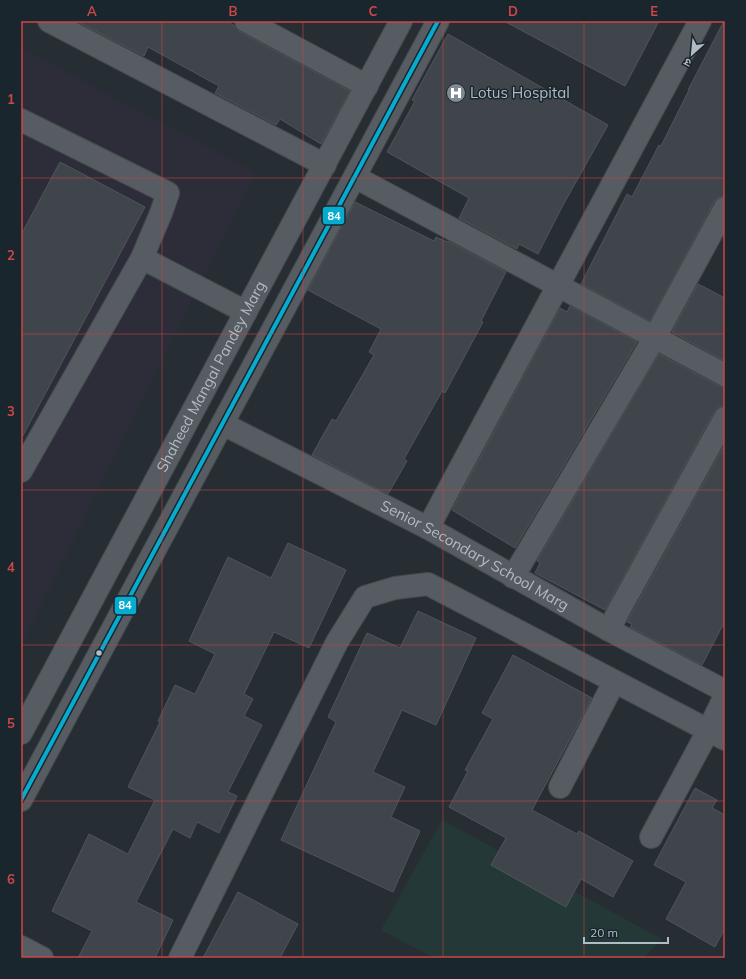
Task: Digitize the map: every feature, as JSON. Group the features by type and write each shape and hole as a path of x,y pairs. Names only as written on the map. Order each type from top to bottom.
{"street":[{"path":"49,21 325,165"},
{"path":"246,21 367,86"},
{"name":"Shaheed Mangal Pandey Marg","path":"21,733 401,21"},
{"path":"21,800 438,21"},
{"path":"428,528 700,21"},
{"path":"21,120 168,193 162,213 142,258 21,471"},
{"path":"355,177 725,375"},
{"path":"513,577 655,337 725,208"},
{"path":"142,258 246,312"},
{"path":"609,630 725,418"},
{"name":"Senior Secondary School Marg","path":"223,424 428,528 609,630 725,691"},
{"path":"180,958 334,649 365,597 395,588 428,584 717,735"},
{"path":"560,787 614,682"},
{"path":"651,838 717,735 725,696"},
{"path":"21,947 42,958"}],"shaded area":[{"path":"21,48 255,172 21,646"}],"green space":[{"path":"442,820 662,939 644,958 434,958 381,930"}],"building":[{"path":"76,21 226,21 235,26 240,32 350,91 321,144 280,119 276,125 215,93 219,86 148,47 144,56"},
{"path":"504,21 659,21 625,86"},
{"path":"724,21 725,196 719,197 714,202 650,321 581,284 627,194 632,197 659,145 661,146"},
{"path":"448,34 608,125 562,207 538,254 519,244 517,249 459,218 469,198 387,152 415,101 412,100"},
{"path":"60,162 145,207 21,439 21,235"},
{"path":"355,202 434,241 436,237 447,242 448,241 506,272 481,321 483,322 445,393 442,391 404,459 407,461 388,494 312,455 332,419 336,421 374,355 369,352 381,329 308,290"},
{"path":"698,284 725,298 725,361 672,332"},
{"path":"570,306 637,342 515,548 452,510 560,308 567,312"},
{"path":"659,354 719,386 725,387 725,406 719,407 714,412 605,610 535,573 540,563 537,561"},
{"path":"725,444 725,621 702,665 630,627 632,624 627,622"},
{"path":"288,543 346,570 309,648 274,632 244,694 253,699 244,716 262,725 228,792 237,796 219,833 197,822 190,838 173,829 136,902 173,920 155,958 78,958 92,931 52,911 89,834 128,854 155,800 128,787 160,722 158,721 175,685 195,694 215,654 189,641 228,557 271,578"},
{"path":"418,611 476,638 436,725 402,710 373,772 405,787 391,817 420,831 393,892 281,840 336,722 328,717 367,633 400,648"},
{"path":"513,655 592,698 532,810 577,834 579,831 633,861 613,897 581,879 566,907 491,865 506,838 449,807 468,771 465,770 493,719 482,713"},
{"path":"695,788 717,800 712,808 725,815 725,928 715,947 666,919 686,882 654,865"},
{"path":"238,892 298,924 280,958 203,958"}],"transit line":[{"name":"84","path":"21,800 438,21"}],"place":[{"name":"Lotus Hospital","path":"456,93"}]}
